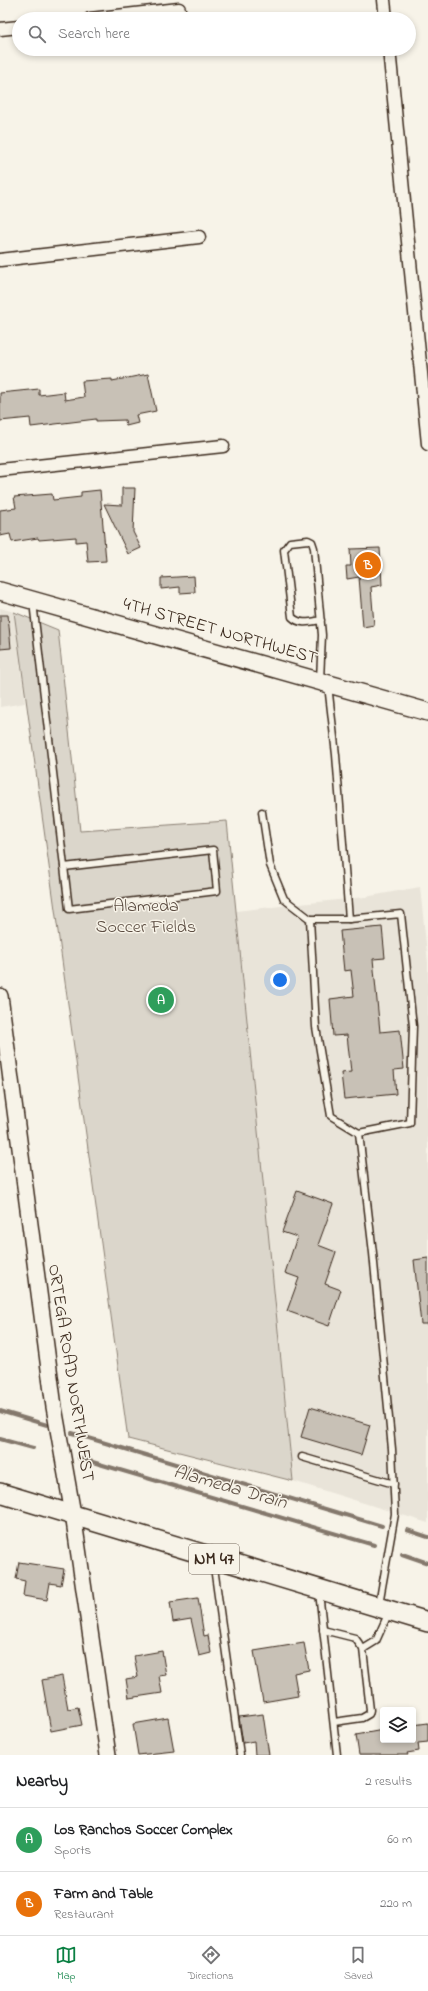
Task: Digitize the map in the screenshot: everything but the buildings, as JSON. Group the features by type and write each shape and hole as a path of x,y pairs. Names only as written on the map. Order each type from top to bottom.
{"main road":[{"name":"4TH STREET NORTHWEST","path":"0,591 428,712"},
{"name":"NM 47","path":"0,1493 428,1622"}],"street":[{"path":"384,0 385,12"},
{"path":"152,12 179,9"},
{"path":"0,29 12,28"},
{"path":"390,56 428,444"},
{"path":"0,260 199,238"},
{"path":"0,470 223,446"},
{"name":"ORTEGA ROAD NORTHWEST","path":"0,996 54,1407 73,1514 108,1755"}],"lane":[{"path":"321,620 301,623 292,617 284,550 290,542 308,540 312,542 321,620 324,682 336,755 349,919"},
{"path":"33,600 64,867 69,909 217,891 212,850 64,867"},
{"path":"262,812 270,865 284,899 310,919 349,919 401,914 413,1026 410,1123 359,1133 331,1116 316,1027 310,919"},
{"path":"359,1133 388,1401 395,1514 384,1609 376,1641 363,1649"},
{"path":"302,1457 394,1484"},
{"path":"212,1558 240,1755"},
{"path":"319,1590 338,1755"},
{"path":"323,1630 355,1638 363,1649 369,1714 362,1718 334,1722"}],"shaded area":[{"path":"0,608 14,612 25,703 0,707"},
{"path":"420,887 428,963 428,1523 293,1481 236,911 365,897"}],"green space":[{"name":"Alameda Soccer Fields","path":"14,612 58,630 80,831 227,821 293,1481 128,1439"}],"waterway":[{"path":"0,1411 47,1425"},
{"path":"72,1433 382,1526"},
{"name":"Alameda Drain","path":"0,1439 33,1448"},
{"name":"Alameda Drain","path":"79,1458 374,1545"},
{"path":"407,1530 428,1537"},
{"name":"Alameda Drain","path":"402,1554 428,1563"}],"place":[{"name":"Farm and Table","path":"368,565"},
{"name":"Los Ranchos Soccer Complex","path":"161,1000"}]}
